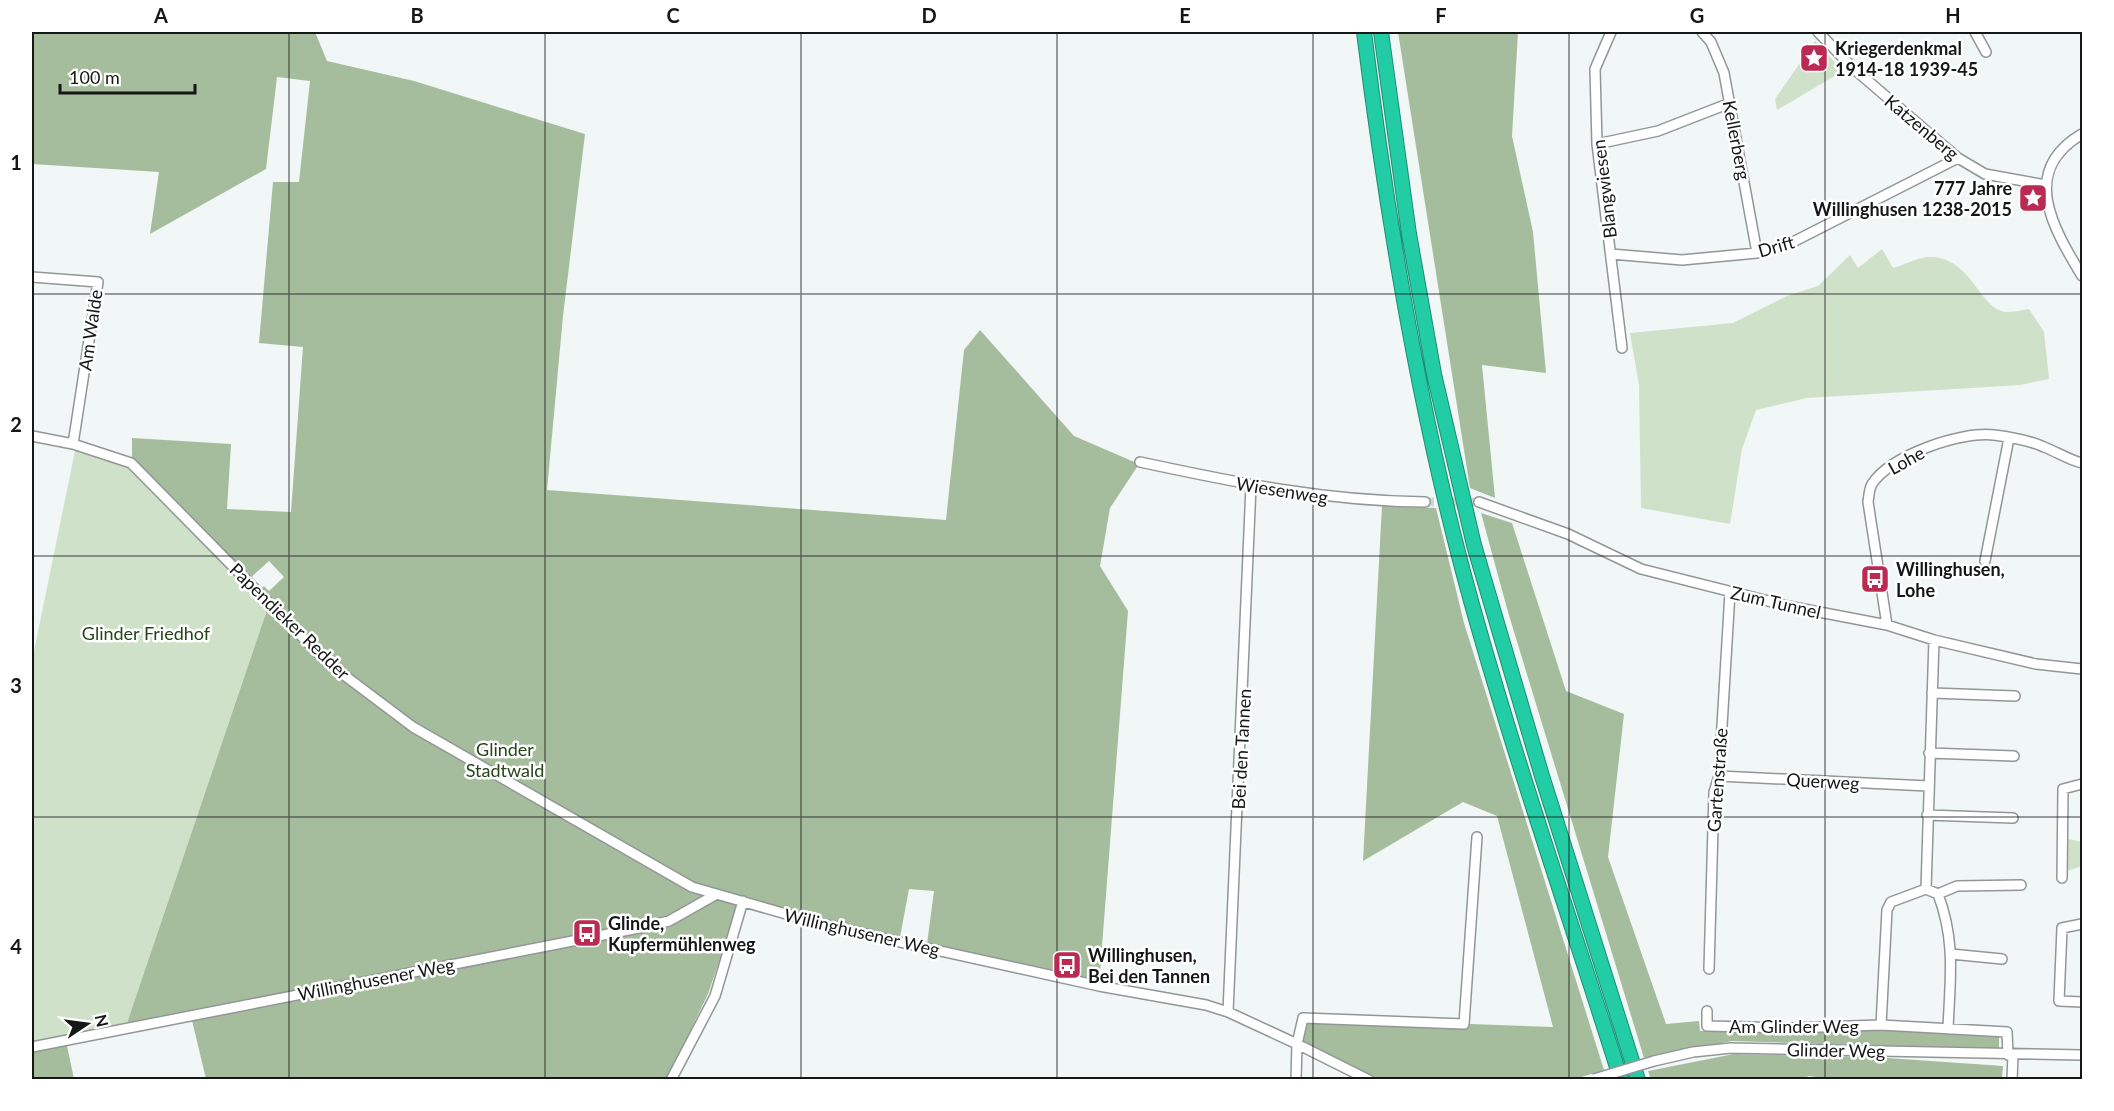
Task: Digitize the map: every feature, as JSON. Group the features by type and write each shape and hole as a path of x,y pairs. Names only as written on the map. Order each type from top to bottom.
{"highway":[{"path":"1364,32 1392,235 1418,377 1459,558 1526,780 1621,1080"},
{"path":"1381,32 1409,234 1434,374 1474,545 1542,776 1638,1080"}],"street":[{"name":"Blangwiesen","path":"1611,32 1595,69 1597,144 1622,348"},
{"name":"Kellerberg","path":"1702,32 1711,42 1724,73 1757,253"},
{"name":"Katzenberg","path":"1818,32 1854,69 1958,158 1985,174 2046,185"},
{"path":"1975,32 1986,52"},
{"path":"1597,144 1658,131 1730,104"},
{"path":"2082,134 2065,144 2052,163 2046,185 2048,210 2058,235 2082,276"},
{"name":"Drift","path":"1611,254 1682,260 1757,253 1805,238 1958,158"},
{"name":"Am Walde","path":"32,277 98,282 73,444"},
{"name":"Papendieker Redder","path":"32,436 73,444 131,463 328,663 412,727 589,830 692,887 715,895"},
{"name":"Lohe","path":"1887,625 1868,502 1870,486 1897,462 1934,445 1971,436 2009,438 2041,445 2082,463"},
{"path":"1985,561 2009,438"},
{"name":"Wiesenweg","path":"1140,462 1251,486 1336,499 1425,502"},
{"name":"Bei den Tannen","path":"1228,1012 1251,486"},
{"name":"Zum Tunnel","path":"1479,502 1568,534 1641,569 1730,592 1887,625 1934,640 2036,663 2082,669"},
{"name":"Gartenstraße","path":"1709,969 1714,792 1719,776 1730,592"},
{"path":"1934,640 1926,889 1938,894 1957,886 2021,885"},
{"path":"1932,693 2014,696"},
{"path":"1929,753 2014,756"},
{"name":"Querweg","path":"1719,776 1928,786"},
{"path":"2062,878 2063,789 2082,784"},
{"path":"1927,815 2013,818"},
{"path":"1296,1080 1298,1044 1303,1018 1464,1024 1477,837"},
{"name":"Am Glinder Weg","path":"1881,1025 1887,910 1891,902 1926,889"},
{"path":"1938,894 1949,922 1951,954 1948,1029"},
{"name":"Willinghusener Weg","path":"32,1047 644,927 669,921 715,895 895,941 1099,986 1206,1005 1228,1012 1298,1044 1369,1080"},
{"path":"671,1080 715,996 743,901"},
{"path":"2082,924 2062,928 2059,1001 2082,1002"},
{"path":"1951,954 2002,959"},
{"name":"Am Glinder Weg","path":"1707,1011 1707,1026 1790,1028 1881,1025 2007,1032 2011,1055"},
{"name":"Glinder Weg","path":"1592,1079 1693,1052 1731,1048 2082,1055"},
{"path":"2011,1055 2012,1080"}],"green space":[{"name":"Glinder Stadtwald","path":"32,32 315,32 327,61 414,81 585,134 563,316 547,490 946,520 964,350 980,330 1074,436 1139,464 1110,508 1100,566 1128,611 1099,985 927,944 934,891 909,889 900,937 741,897 708,994 667,1079 206,1079 190,1012 127,1023 269,604 259,591 264,586 269,591 284,577 269,561 248,580 132,463 132,438 231,444 227,509 291,512 303,347 259,343 273,182 299,182 310,81 277,77 266,169 150,234 159,172 32,164"},
{"path":"1398,32 1518,32 1512,136 1533,232 1546,373 1482,365 1495,498 1470,488"},
{"path":"1815,41 1843,71 1777,110 1775,99"},
{"path":"1882,249 1893,268 1927,257 1946,260 1957,266 1997,309 2007,312 2029,309 2044,332 2049,379 2020,385 1807,398 1756,410 1742,449 1730,524 1641,508 1639,385 1630,333 1733,323 1787,296 1818,286 1850,255 1858,268"},
{"name":"Glinder Friedhof","path":"76,446 131,464 269,604 127,1023 32,1046 32,661"},
{"path":"1382,506 1436,508 1464,623 1604,1070 1572,1080 1378,1079 1299,1040 1303,1018 1553,1027 1497,816 1463,802 1363,861"},
{"path":"1481,513 1512,523 1566,691 1624,714 1608,857 1666,1024 1699,1021 1700,1031 1880,1030 1999,1037 1999,1050 1732,1041 1644,1058 1508,612"},
{"path":"2068,839 2082,842 2082,866 2067,871"},
{"path":"66,1041 74,1079 32,1079 32,1048"},
{"path":"1734,1054 1873,1057 2003,1066 2002,1079 1835,1080 1809,1076 1799,1080 1651,1080 1648,1071"}],"tunnel":[{"path":"1425,502 1479,502"}],"place":[{"name":"Kriegerdenkmal 1914-18 1939-45","path":"1814,58"},
{"name":"777 Jahre Willinghusen 1238-2015","path":"2033,198"},
{"name":"Willinghusen, Lohe","path":"1875,579"},
{"name":"Glinde, Kupfermühlenweg","path":"587,933"},
{"name":"Willinghusen, Bei den Tannen","path":"1067,965"}]}
